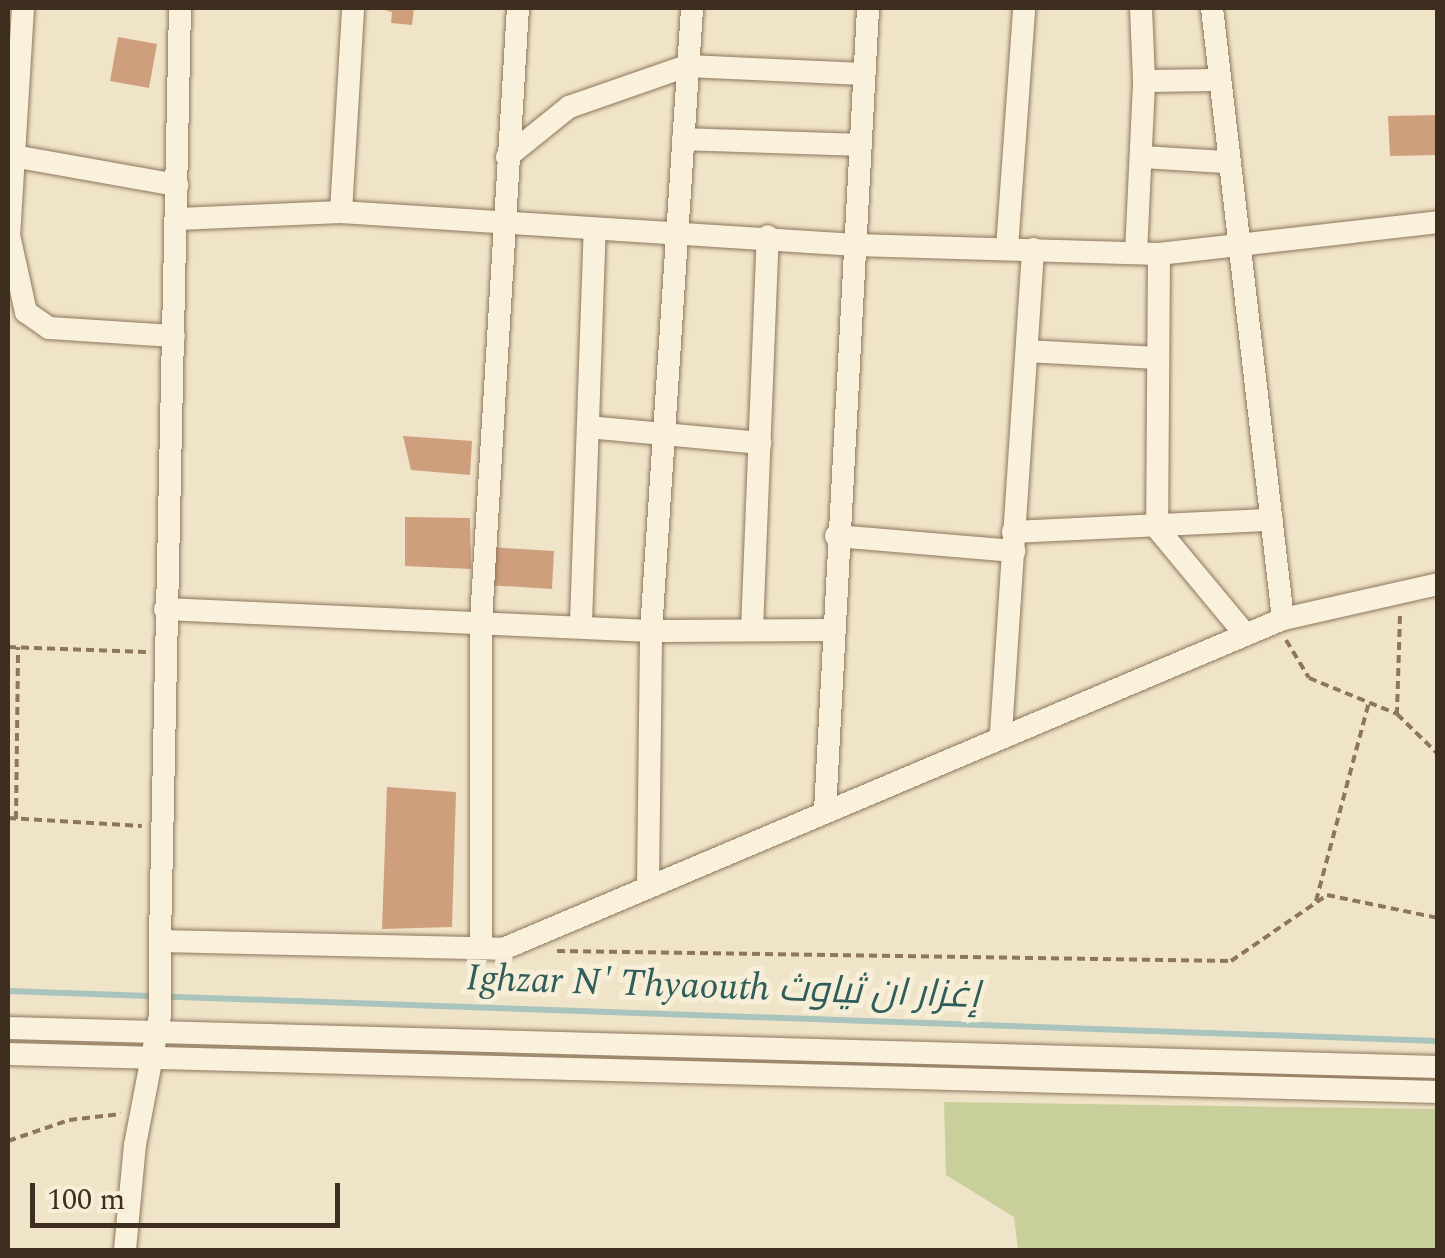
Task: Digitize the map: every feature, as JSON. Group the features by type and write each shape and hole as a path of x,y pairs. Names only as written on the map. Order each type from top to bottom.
{"street":[{"path":"23,8 9,155 11,251 26,312 49,328 174,336"},
{"path":"125,1250 140,1112 158,1025 160,985 180,8"},
{"path":"341,212 353,8"},
{"path":"481,948 481,622 518,8"},
{"path":"648,884 650,631 682,233 692,8"},
{"path":"825,811 836,536 868,8"},
{"path":"1007,248 1024,8"},
{"path":"1141,8 1141,157 1156,358 1158,528 1246,634"},
{"path":"1212,8 1226,162 1283,618"},
{"path":"507,157 569,108 687,66 863,74"},
{"path":"1144,81 1218,80"},
{"path":"684,139 860,145"},
{"path":"9,155 177,185"},
{"path":"1141,157 1226,162"},
{"path":"178,219 341,212 856,244 1147,253 1238,248 1438,222"},
{"path":"581,622 595,230"},
{"path":"752,630 768,236"},
{"path":"1001,733 1033,249"},
{"path":"1026,351 1156,358"},
{"path":"588,427 760,443"},
{"path":"836,536 1014,542 1272,520"},
{"path":"160,941 503,949 1001,733 1283,618 1402,596 1438,584"},
{"path":"165,610 581,622 650,631 832,630"},
{"path":"8,1028 158,1025 1438,1067"},
{"path":"8,1054 1438,1092"}],"path":[{"path":"1397,714 1402,596"},
{"path":"1283,618 1288,647 1309,678 1397,714 1438,754"},
{"path":"8,647 120,654 164,644"},
{"path":"16,819 18,647"},
{"path":"1316,900 1369,702"},
{"path":"8,818 162,827"},
{"path":"541,950 1231,961 1249,956 1316,900 1339,895 1438,918"},
{"path":"8,1141 69,1120 140,1112"}],"green space":[{"path":"944,1102 1437,1109 1437,1250 1018,1250 1014,1217 946,1175"}],"building":[{"path":"378,8 414,8 412,25 391,23 392,12"},
{"path":"118,37 157,44 149,88 110,81"},
{"path":"1438,115 1438,155 1390,156 1388,116"},
{"path":"403,436 472,441 470,475 411,470"},
{"path":"405,517 470,518 471,569 405,566"},
{"path":"490,547 554,551 552,589 488,585"},
{"path":"387,787 456,792 452,927 382,929"}],"waterway":[{"name":"Ighzar N' Thyaouth إغزار ان ثياوث","path":"8,991 1438,1041"}]}
